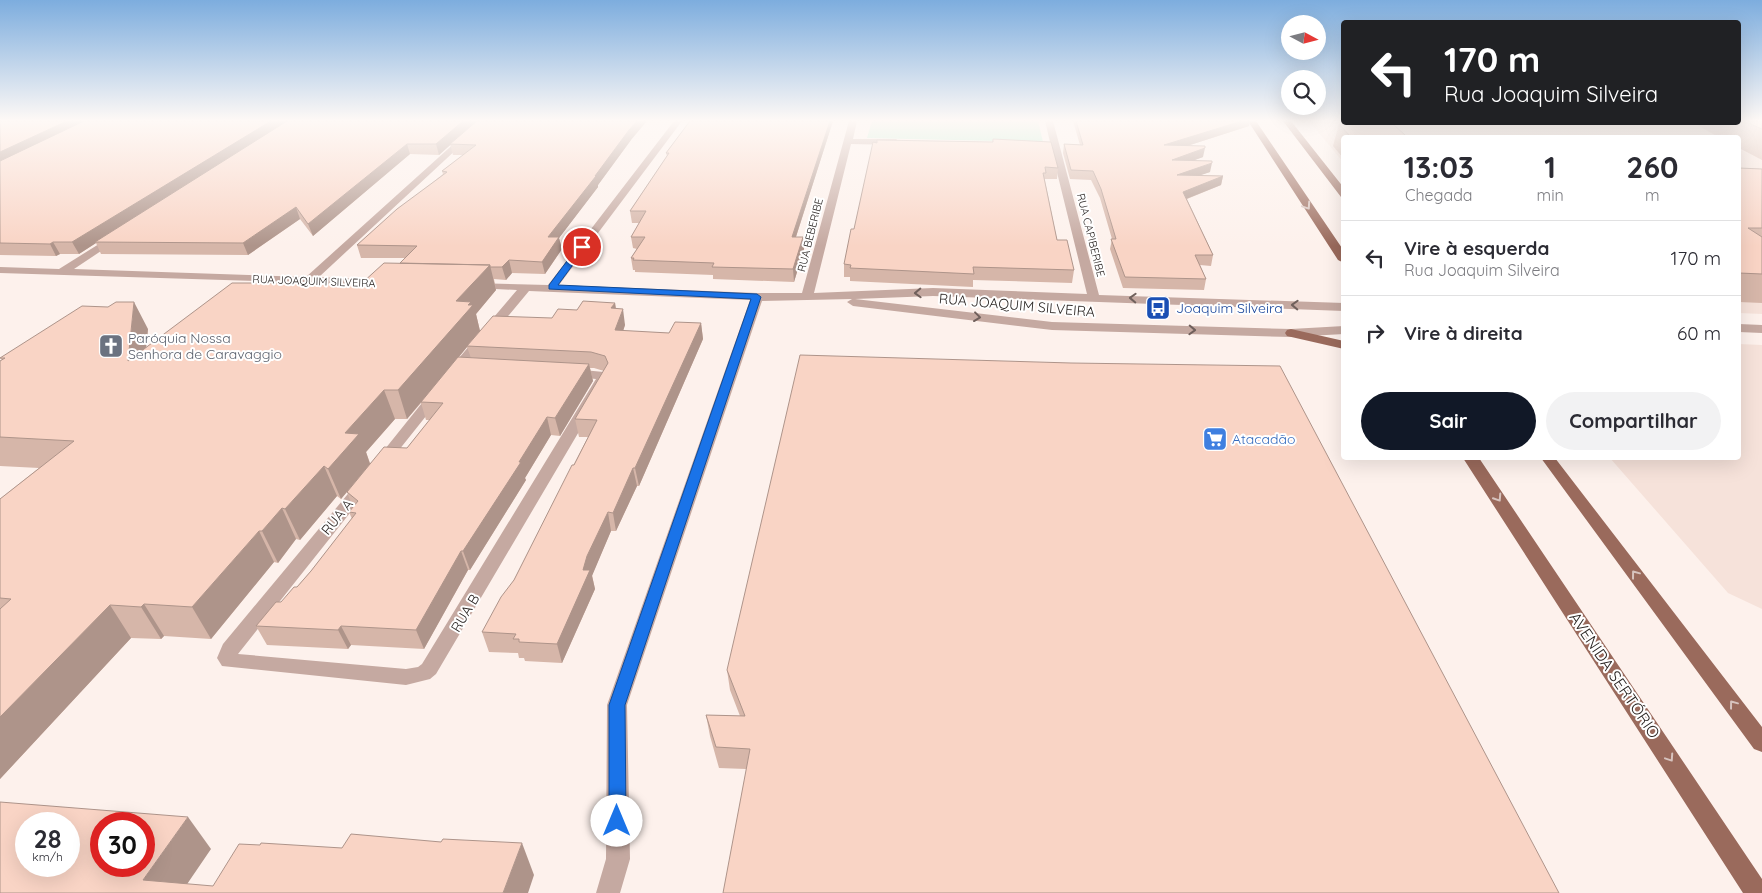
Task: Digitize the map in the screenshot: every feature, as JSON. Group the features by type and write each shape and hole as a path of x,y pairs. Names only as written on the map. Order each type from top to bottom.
{"main road":[{"path":"1280,163 1341,255"},
{"path":"1319,163 1341,191"},
{"path":"1292,333 1341,344"},
{"name":"AVENIDA SERTÓRIO","path":"1472,460 1757,893"},
{"path":"1550,460 1762,743"}],"street":[{"path":"308,281 437,163"},
{"path":"552,287 646,163"},
{"name":"RUA BEBERIBE","path":"807,297 842,163"},
{"name":"RUA CAPIBERIBE","path":"1060,163 1094,297"},
{"path":"62,272 127,230"},
{"name":"RUA JOAQUIM SILVEIRA","path":"0,270 391,283"},
{"name":"RUA JOAQUIM SILVEIRA","path":"469,285 757,297 933,292 1341,307"},
{"name":"RUA A","path":"226,658 230,649 527,286"},
{"path":"608,893 618,859 617,705 757,297"},
{"name":"RUA JOAQUIM SILVEIRA","path":"807,297 1052,326 1292,333 1341,330"},
{"path":"1741,328 1762,329"},
{"path":"458,368 477,369"},
{"name":"RUA B","path":"226,658 233,662 396,676 414,677 423,674 435,663 603,377 594,374 555,372"}],"shaded area":[{"path":"1741,163 1762,163 1762,314 1741,313"},
{"path":"1741,344 1762,345 1762,609 1728,593 1612,460 1741,460"}],"building":[{"path":"0,163 202,163 72,242 53,242 50,244 0,243"},
{"path":"221,163 384,163 308,224 296,207 243,243 95,242"},
{"path":"453,163 605,163 548,237 559,237 542,262 509,260 502,267 490,267 490,265 400,263 417,246 357,245 397,209 447,172 442,171"},
{"path":"662,163 816,163 792,237 803,237 793,269 712,267 714,263 633,260 634,258 631,258 645,237 631,237 646,211 630,211"},
{"path":"868,163 1057,163 1058,168 1045,167 1046,173 1043,173 1057,240 1067,240 1074,270 973,267 974,274 850,268 851,265 844,264 851,229 854,229"},
{"path":"1069,163 1212,163 1177,175 1223,176 1183,192 1213,255 1195,255 1206,279 1125,277 1111,239 1116,239 1101,189 1093,171 1071,170"},
{"path":"1741,168 1762,169 1762,228 1748,228 1762,237 1762,274 1741,273"},
{"path":"384,263 490,265 456,301 471,302 468,305 473,305 398,390 384,390 345,433 359,434 328,469 324,466 285,509 282,508 262,531 259,531 192,607 144,604 141,607 110,605 0,717 0,609 11,599 0,598 0,499 74,441 0,437 0,361 5,358 0,358 82,306 108,307 116,302 134,302 128,361 232,283 362,283"},
{"path":"583,301 615,303 611,308 623,309 615,330 669,333 675,322 701,323 613,513 608,512 587,556 583,570 590,570 557,644 519,642 519,639 513,639 516,634 482,632 501,597 514,580 597,420 575,419 608,363 605,356 591,352 467,346 493,316 552,318 558,309 577,310"},
{"path":"800,355 1071,363 1280,366 1559,893 723,893 750,749 716,747 706,715 745,716 727,670"},
{"path":"458,357 589,364 555,418 547,417 519,462 521,462 463,551 461,551 416,630 341,626 338,630 256,626 276,602 281,602 294,587 297,587 356,513 349,512 358,501 347,492 384,447 407,448 443,403 421,402"},
{"path":"0,802 125,812 90,812 90,877 145,877 143,880 213,886 239,844 260,845 261,843 342,848 351,834 441,842 443,839 522,843 503,893 0,893"},
{"path":"155,814 188,817 155,863"}],"place":[{"name":"Joaquim Silveira","path":"1158,308"},
{"name":"Paróquia Nossa Senhora de Caravaggio","path":"111,346"},
{"name":"Atacadão","path":"1215,439"}],"route":[{"path":"582,247 552,287 757,297 617,705 617,821"}]}
